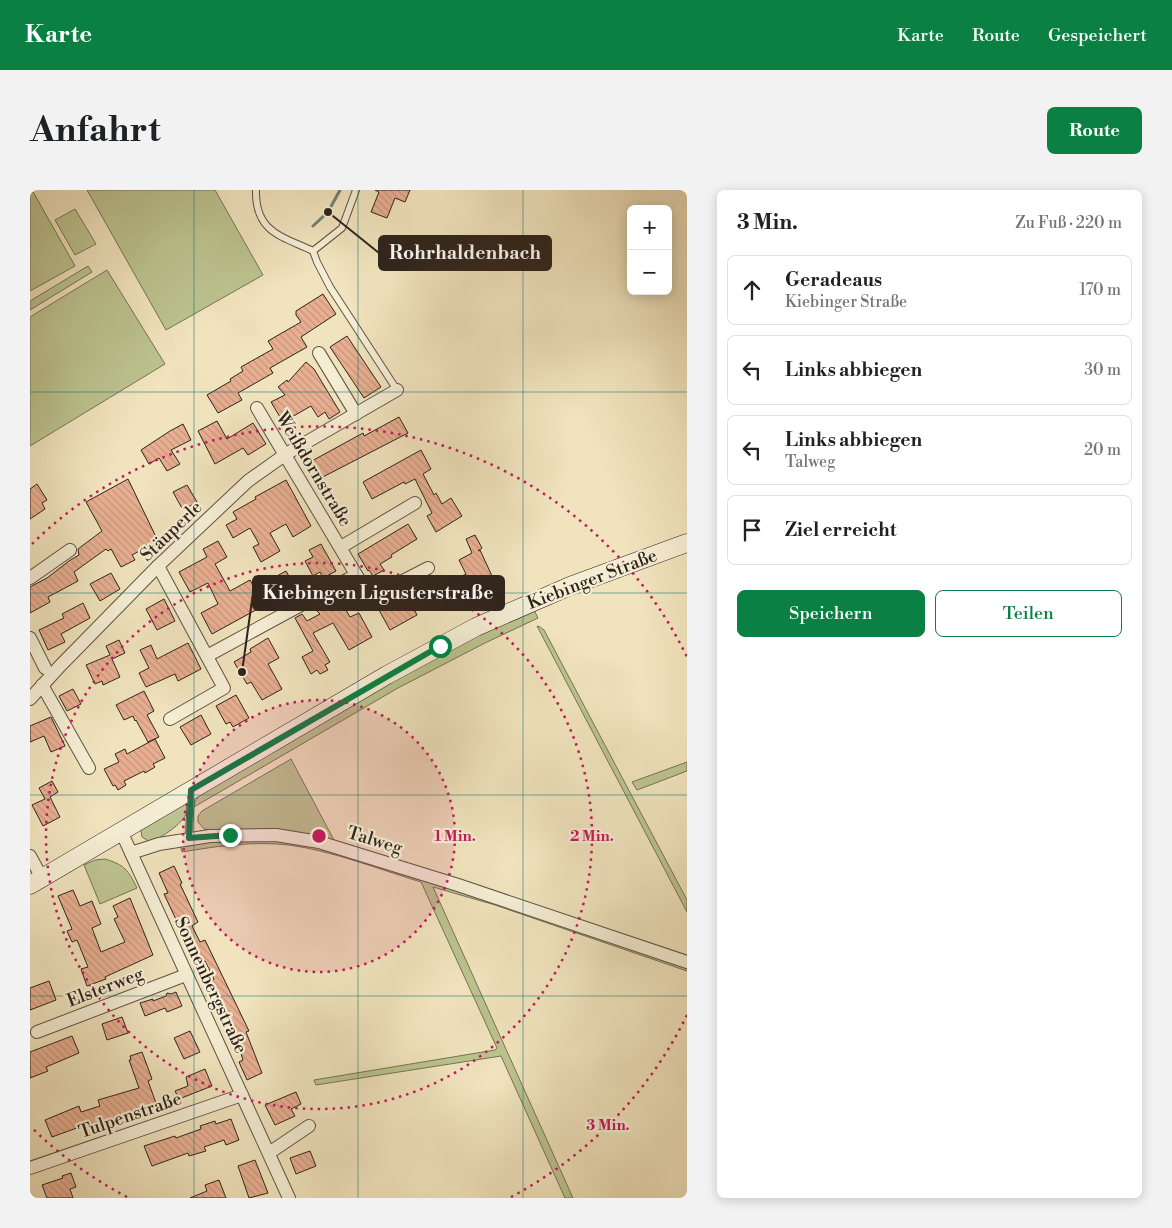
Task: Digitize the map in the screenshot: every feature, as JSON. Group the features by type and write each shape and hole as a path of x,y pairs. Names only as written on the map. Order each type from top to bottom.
{"street":[{"path":"319,353 356,414"},
{"name":"Stäuperle","path":"30,698 158,566 248,481 286,454 397,390"},
{"name":"Weißdornstraße","path":"257,408 370,598 428,568"},
{"name":"Weißdornstraße","path":"341,547 415,503"},
{"name":"Kiebinger Straße","path":"36,881 411,661 476,627 570,586 687,543"},
{"path":"30,578 70,550"},
{"path":"158,566 224,688 170,719"},
{"path":"207,656 356,576"},
{"path":"30,638 45,668"},
{"path":"42,685 89,768"},
{"name":"Sonnenbergstraße","path":"121,831 289,1198"},
{"name":"Talweg","path":"131,853 159,844 189,838 255,834 276,835 319,842 458,885 687,962"},
{"path":"30,856 36,881"},
{"name":"Elsterweg","path":"36,1032 186,975"},
{"name":"Tulpenstraße","path":"30,1168 242,1095"},
{"path":"269,1153 310,1126"}],"lane":[{"path":"256,190 257,212 263,222 274,233 313,251 316,262 330,288 397,390"},
{"path":"313,251 342,228 356,190"},
{"path":"189,838 191,790"}],"green space":[{"path":"30,190 32,190 75,266 30,291"},
{"path":"87,190 215,190 263,275 166,330"},
{"path":"75,209 96,244 75,255 55,220"},
{"path":"88,266 92,272 30,310 30,301"},
{"path":"107,270 165,364 30,446 30,317"},
{"path":"533,608 538,618 398,688 194,807 195,801 205,789 420,664"},
{"path":"537,626 544,630 687,900 687,912"},
{"path":"291,759 335,842 204,829 198,822 198,816 202,811"},
{"path":"687,762 687,771 637,790 632,782"},
{"path":"186,800 187,812 185,817 176,826 150,842 142,837 141,831 145,824"},
{"path":"271,839 333,850 687,965 687,971 495,905 433,887 573,1198 565,1198 501,1056 316,1085 314,1080 495,1050 497,1048 421,882 339,856 289,845 235,845 182,852 180,845 198,841"},
{"path":"105,859 122,866 137,888 100,904 84,865 95,860"}],"building":[{"path":"375,190 410,190 405,202 395,198 387,218 371,212 379,192"},
{"path":"323,294 336,314 301,337 307,347 270,368 273,373 238,393 242,400 218,413 207,395 231,381 230,379 243,371 241,367 273,349 268,341 301,322 296,315 296,311"},
{"path":"347,336 381,387 364,398 330,347"},
{"path":"306,362 314,369 340,412 329,419 325,412 318,417 311,406 283,422 271,402 285,395 278,387 287,380 288,382"},
{"path":"399,417 408,433 319,479 310,462 363,433 364,436"},
{"path":"217,421 227,439 253,423 266,444 248,455 243,448 215,464 198,431"},
{"path":"183,424 191,440 171,450 180,464 167,471 159,458 149,464 141,450"},
{"path":"421,450 431,469 423,474 434,495 436,493 442,504 451,498 462,516 436,532 427,516 432,513 415,479 405,484 404,482 372,499 363,482"},
{"path":"128,479 158,541 132,555 135,560 121,567 111,549 108,551 106,549 74,572 78,581 48,597 50,602 30,613 30,587 47,578 79,555 78,549 102,531 86,502"},
{"path":"286,480 311,526 293,537 286,524 270,533 280,551 261,562 253,547 259,544 250,528 233,538 226,525 237,519 233,512"},
{"path":"37,484 47,500 42,503 45,509 30,519 30,489"},
{"path":"187,485 197,502 183,510 173,492"},
{"path":"408,524 417,539 380,564 384,570 373,576 358,554"},
{"path":"475,535 482,548 478,551 480,550 492,576 434,605 431,600 414,609 417,615 390,630 379,610 412,592 410,589 432,577 438,588 466,574 459,560 472,553 466,539"},
{"path":"218,541 227,557 215,564 230,591 250,580 255,588 286,571 296,588 212,634 201,613 218,604 208,583 190,592 179,572 207,557 203,549"},
{"path":"321,544 336,571 323,578 320,572 313,576 305,561 313,557 309,550"},
{"path":"111,573 120,589 100,601 90,584"},
{"path":"339,598 350,617 359,613 372,637 349,650 333,623 313,633 330,662 325,665 328,670 320,674 317,670 311,674 302,657 313,651 295,618 302,614 307,621 320,614 317,611"},
{"path":"164,599 175,621 157,630 146,609"},
{"path":"83,603 90,618 61,634 65,642 48,650 39,630 64,618 62,614"},
{"path":"268,638 279,658 268,664 282,689 262,700 251,682 247,684 234,662 251,652 250,649"},
{"path":"119,640 125,653 112,659 120,677 103,685 102,681 95,684 86,665 110,655 106,646"},
{"path":"188,643 201,669 178,681 175,674 146,687 139,673 149,668 140,650 151,645 157,659"},
{"path":"73,689 81,704 67,711 59,696"},
{"path":"144,691 154,711 147,715 159,737 148,742 133,716 124,720 116,705"},
{"path":"236,695 249,718 233,727 230,722 226,724 216,706"},
{"path":"201,715 211,734 191,745 180,727"},
{"path":"51,717 65,746 51,752 44,736 30,742 30,726"},
{"path":"155,739 165,758 153,764 155,767 145,773 144,771 124,781 126,785 118,790 115,785 113,786 104,769 119,762 115,754 125,749 127,754"},
{"path":"52,781 58,792 50,797 60,817 43,826 32,805 45,799 39,788"},
{"path":"174,866 182,883 180,884 198,922 192,926 200,942 205,940 249,1031 246,1032 262,1073 247,1080 239,1062 243,1060 238,1044 218,998 208,982 214,979 205,961 197,964 164,894 168,893 159,873"},
{"path":"73,890 80,906 92,901 101,924 92,928 101,952 125,942 114,919 118,917 113,906 130,898 153,955 105,977 106,979 87,986 81,969 88,967 77,940 72,942 67,931 72,929 58,896"},
{"path":"49,981 56,1000 30,1010 30,988"},
{"path":"176,992 182,1006 167,1012 165,1008 145,1016 140,1003 153,999 153,1001 166,996 167,993"},
{"path":"122,1017 128,1033 107,1040 102,1024"},
{"path":"190,1031 200,1052 184,1059 174,1038"},
{"path":"72,1036 79,1053 46,1067 48,1071 30,1078 30,1052"},
{"path":"142,1052 152,1079 148,1081 156,1103 148,1106 150,1112 141,1115 139,1110 87,1129 85,1125 52,1137 45,1120 79,1106 81,1112 100,1106 98,1100 139,1088 129,1060 131,1060 130,1056"},
{"path":"205,1069 212,1086 179,1099 175,1091 188,1086 186,1077"},
{"path":"296,1092 301,1104 291,1109 295,1116 275,1125 265,1105"},
{"path":"231,1119 239,1140 226,1145 224,1140 204,1147 206,1151 189,1156 188,1153 152,1166 144,1146 175,1136 176,1138 201,1129 200,1126 215,1121 216,1124"},
{"path":"310,1151 316,1166 296,1174 290,1158"},
{"path":"255,1160 268,1193 249,1198 238,1166"},
{"path":"71,1173 76,1187 70,1189 73,1198 47,1198 42,1185 63,1178 62,1176"},
{"path":"219,1180 226,1198 190,1198 207,1191 205,1185"}],"waterway":[{"path":"313,226 328,212 340,190"}],"place":[{"name":"Rohrhaldenbach","path":"328,212"},
{"name":"Kiebingen Ligusterstraße","path":"242,672"}],"route":[{"path":"230,835 189,838 191,790 411,661 440,646"}]}
